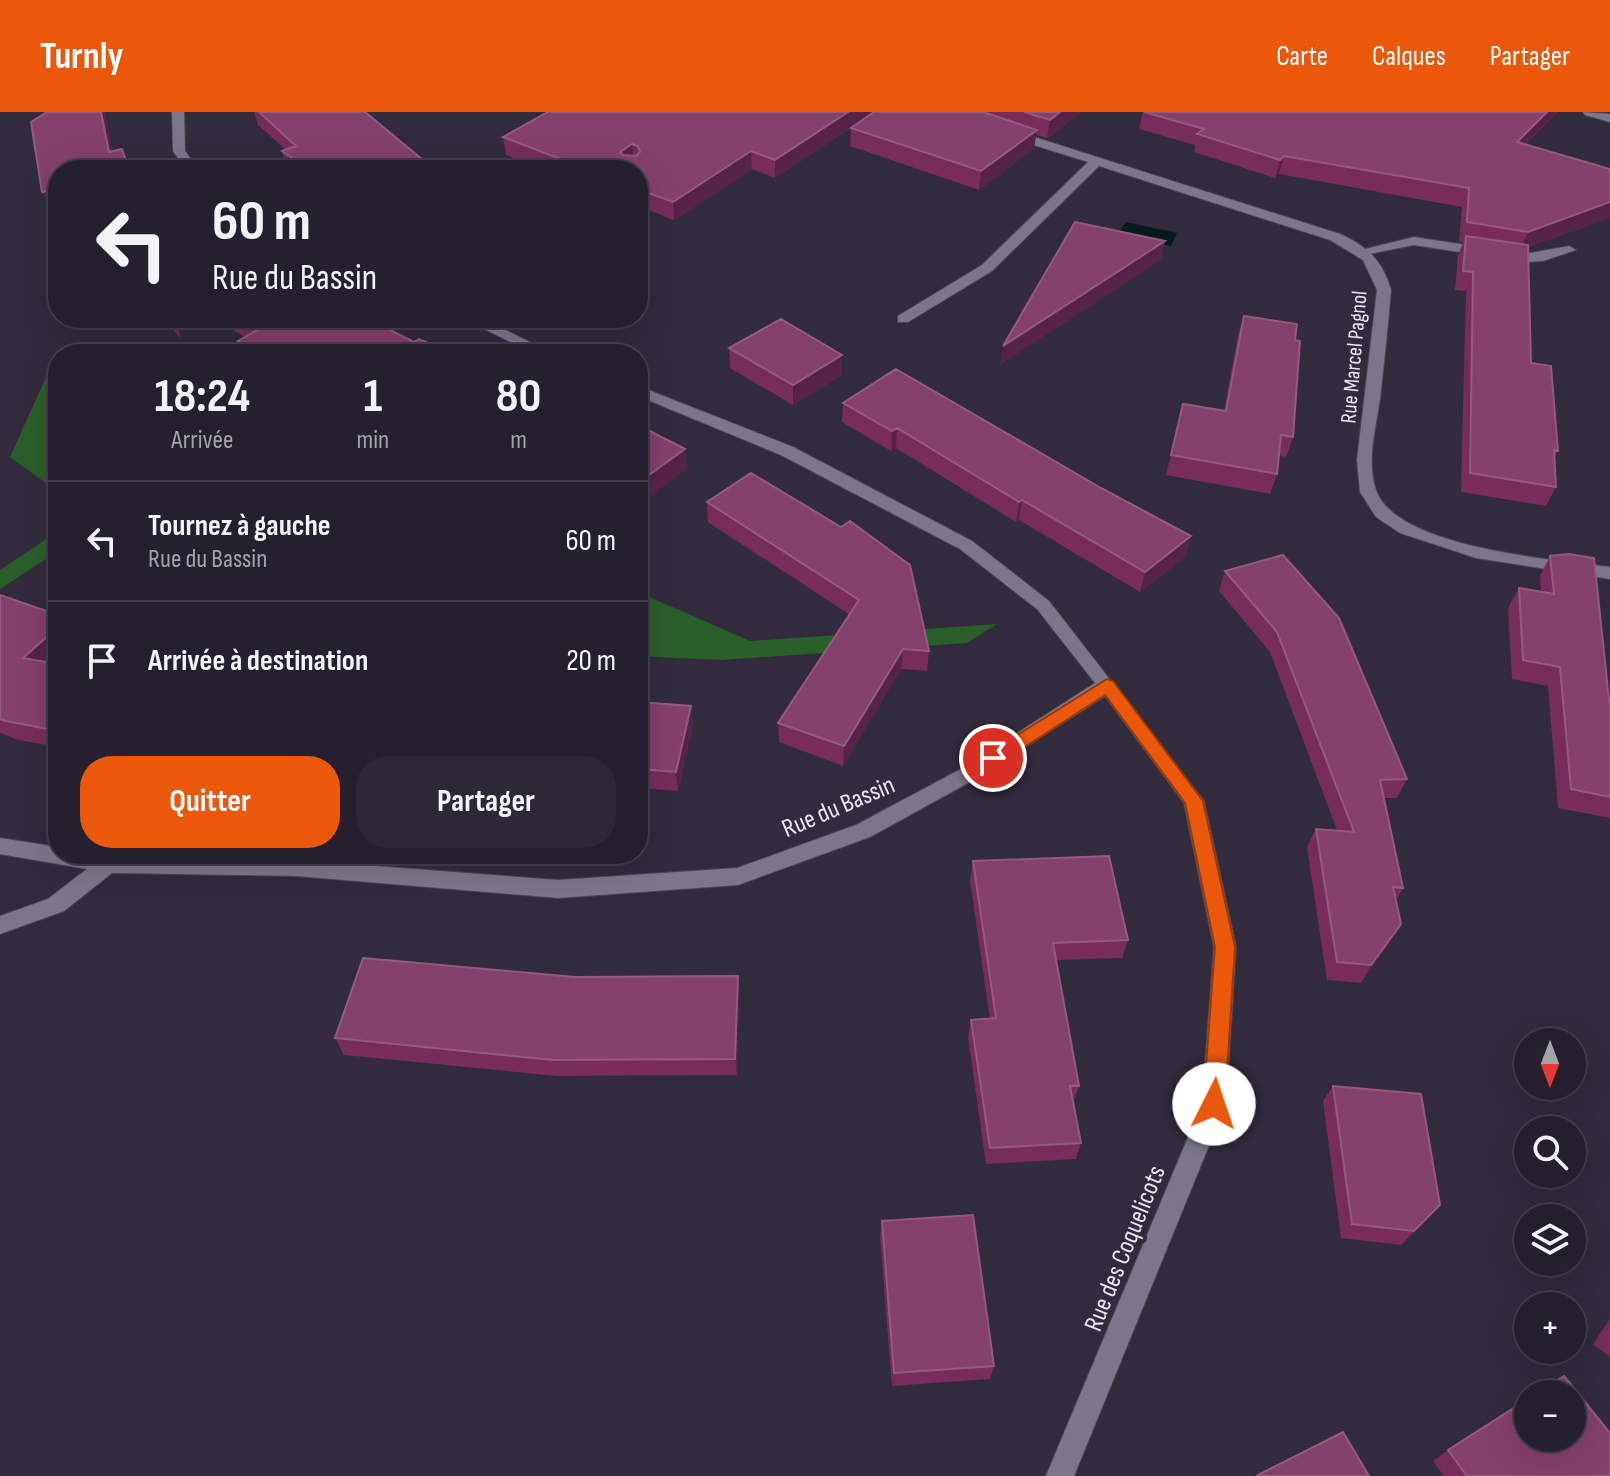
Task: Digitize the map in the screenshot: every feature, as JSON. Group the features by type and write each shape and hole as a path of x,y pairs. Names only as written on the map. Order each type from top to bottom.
{"street":[{"path":"178,112 179,151 186,160"},
{"path":"1589,112 1610,118"},
{"path":"998,130 1335,237 1364,251 1414,241 1525,258 1557,255 1569,250"},
{"path":"903,319 987,268 1096,162"},
{"name":"Rue Marcel Pagnol","path":"1364,251 1379,270 1384,290 1365,461 1369,494 1387,518 1422,538 1471,551 1610,573"},
{"path":"491,328 525,344"},
{"path":"648,395 787,451 966,545 1043,605 1107,685"},
{"name":"Rue du Bassin","path":"108,864 296,868 558,889 738,876 863,831 970,773 1107,685"},
{"name":"Rue des Coquelicots","path":"1060,1476 1214,1104 1225,947 1194,801 1107,685"},
{"name":"Rue du Bassin","path":"0,846 48,854"},
{"path":"0,925 56,905 108,864"}],"green space":[{"path":"48,373 48,485 10,457"},
{"path":"48,538 48,558 0,589 0,570"},
{"path":"648,596 750,641 997,624 967,643 721,660 648,656"}],"shaded area":[{"path":"1126,222 1177,233 1171,246 1118,234"}],"building":[{"path":"47,112 101,112 109,152 122,149 126,160 48,160 48,191 42,192 31,122"},
{"path":"259,112 365,112 423,160 295,160 282,151 296,146"},
{"path":"548,112 848,112 775,160 751,151 673,202 648,193 648,160 563,160 503,137","holes":["632,144 638,146 640,152 636,156 620,152"]},
{"path":"874,112 983,112 1037,130 981,171 851,128"},
{"path":"1024,112 1060,112 1050,120"},
{"path":"1144,112 1547,112 1517,142 1610,169 1610,202 1528,232 1467,222 1469,188 1284,156 1280,160 1197,134 1204,129"},
{"path":"1075,222 1165,241 1003,346"},
{"path":"1466,236 1528,245 1531,363 1551,366 1558,451 1554,450 1556,487 1470,473 1473,272 1463,271"},
{"path":"1244,316 1297,324 1295,340 1300,341 1293,437 1281,435 1277,474 1171,455 1183,404 1226,411"},
{"path":"781,319 842,355 793,385 729,348"},
{"path":"386,328 414,342 419,339 431,344 243,344 238,341 259,329"},
{"path":"896,369 1101,488 1191,536 1145,572 1022,500 1019,502 897,428 892,431 843,403"},
{"path":"648,430 685,449 648,476"},
{"path":"751,473 841,527 850,521 910,565 929,651 903,649 844,746 778,723 859,600 707,502"},
{"path":"1569,554 1594,558 1610,709 1610,797 1571,789 1560,667 1523,660 1519,588 1554,594 1550,556"},
{"path":"1283,555 1339,618 1407,779 1380,780 1403,888 1393,887 1401,924 1371,965 1337,962 1316,829 1354,832 1277,632 1225,571"},
{"path":"0,595 48,612 48,636 23,658 48,662 48,729 0,719"},
{"path":"648,703 691,706 676,772 648,770"},
{"path":"1109,856 1128,940 1053,943 1079,1086 1070,1086 1081,1143 990,1148 971,1020 996,1018 973,861"},
{"path":"363,958 575,977 738,976 735,1059 553,1060 335,1038"},
{"path":"1333,1086 1421,1094 1440,1205 1414,1231 1352,1224"},
{"path":"973,1215 994,1366 894,1373 882,1221"},
{"path":"1586,1403 1610,1433 1610,1476 1467,1476 1448,1450 1514,1408 1514,1452 1586,1452"},
{"path":"1343,1432 1369,1476 1256,1476"}],"route":[{"path":"993,758 1107,685 1194,801 1225,947 1214,1104"}]}
